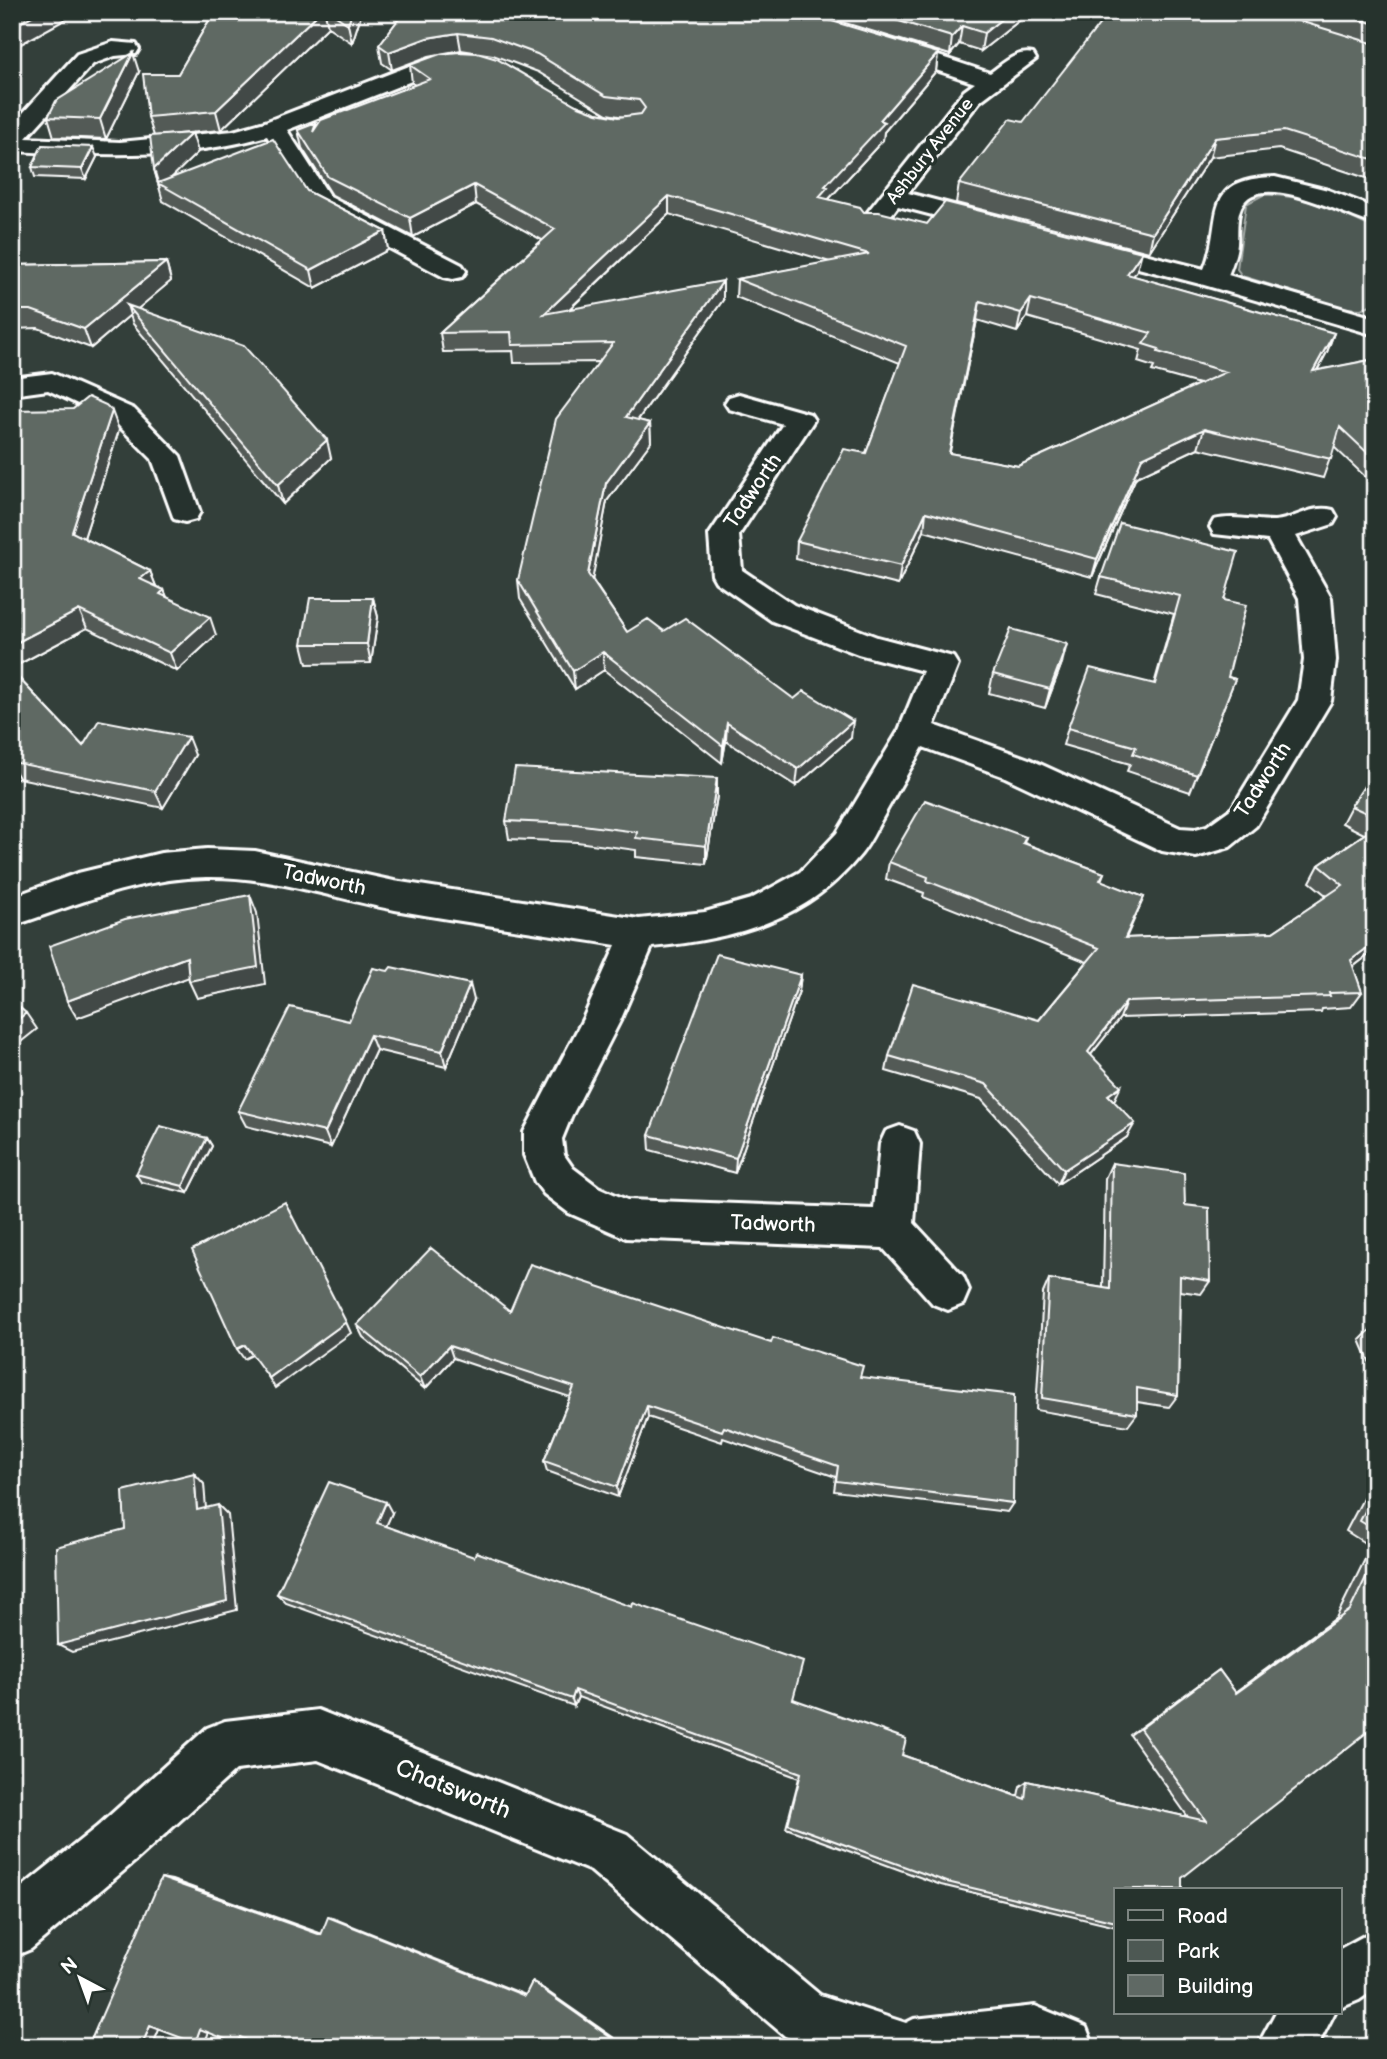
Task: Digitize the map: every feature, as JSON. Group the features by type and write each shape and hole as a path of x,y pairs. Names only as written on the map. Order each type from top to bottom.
{"street":[{"name":"Ashbury Avenue","path":"867,40 990,81"},
{"path":"12,142 85,59 113,49 128,49"},
{"name":"Ashbury Avenue","path":"872,223 972,96 1025,59"},
{"path":"12,142 120,149 234,138 273,127 355,83 438,63 461,60 484,62"},
{"path":"273,127 321,202 338,214 453,271"},
{"path":"1213,279 1223,252 1229,206 1241,190 1255,183 1276,183 1375,217"},
{"path":"894,197 1008,227"},
{"path":"1071,243 1213,279 1375,327"},
{"path":"12,387 52,381 124,415 165,456 185,512"},
{"name":"Tadworth","path":"12,912 78,887 161,867 208,863 255,865 394,895 639,934 705,927 762,911 813,882 850,843 915,731 942,665 869,646 783,613 727,575 723,535 800,420 739,403"},
{"path":"1225,527 1278,531 1322,517"},
{"name":"Tadworth","path":"915,731 1017,768 1175,841 1196,843 1218,837 1244,817 1314,701 1320,660 1315,598 1278,531"},
{"name":"Tadworth","path":"639,934 597,1030 542,1137 546,1161 558,1181 587,1204 626,1219 893,1229"},
{"path":"900,1144 893,1229 948,1290"},
{"name":"Chatsworth","path":"12,1930 117,1844 225,1746 318,1735 609,1852 804,2017 897,2047"},
{"path":"1342,1980 1375,1956"},
{"path":"1284,2047 1307,2014"},
{"path":"914,2047 1035,2034 1066,2047"}],"green space":[{"path":"1263,195 1306,201 1375,229 1375,303 1361,309 1344,308 1242,276 1237,269 1246,204"}],"building":[{"path":"12,12 39,12 12,27"},
{"path":"214,12 320,12 216,111 148,117 143,74 178,74"},
{"path":"330,12 352,12 348,24"},
{"path":"404,12 802,12 938,53 880,120 885,122 825,186 828,187 819,197 860,207 864,212 879,212 927,224 945,202 1142,252 1127,274 1334,333 1313,371 1375,359 1375,460 1340,427 1331,459 1204,429 1142,458 1097,559 926,512 901,566 797,541 844,449 866,453 906,346 737,279 869,254 669,196 544,314 723,281 626,417 650,423 606,483 588,574 627,632 648,619 664,631 685,618 794,699 804,691 853,721 798,769 727,723 723,746 603,652 573,671 518,580 556,419 613,343 512,345 511,332 440,333 555,229 474,185 410,218 328,177 298,130 316,123 313,132 321,120 430,79 410,65 440,54 459,52 477,53 497,59 576,105 597,113 618,117 641,114 645,108 639,100 606,96 537,54 491,37 458,33 427,38 389,52 379,45","holes":["1031,299 1151,333 1143,344 1159,349 1158,352 1226,372 1018,466 949,453 980,301 1021,313"]},
{"path":"869,12 1010,12 984,33 962,26 952,37"},
{"path":"1109,12 1270,12 1375,44 1375,160 1284,131 1215,138 1153,233 959,184 1010,119 1023,122"},
{"path":"1335,12 1375,12 1375,24"},
{"path":"133,53 100,119 48,117 56,101"},
{"path":"192,133 154,169 150,136"},
{"path":"273,139 307,191 385,231 311,270 158,183"},
{"path":"42,145 93,147 82,169 32,167"},
{"path":"166,262 84,329 31,310 12,310 12,265"},
{"path":"127,305 244,346 327,440 278,485"},
{"path":"88,397 106,405 112,411 72,532 150,571 140,579 164,590 160,594 210,617 170,653 79,610 12,645 12,410 73,409"},
{"path":"1120,523 1238,552 1224,600 1246,605 1228,677 1235,679 1197,775 1133,754 1136,747 1068,728 1090,668 1155,684 1180,596 1101,577"},
{"path":"310,598 373,598 367,644 302,644"},
{"path":"1011,629 1067,644 1050,689 993,674"},
{"path":"12,671 83,746 99,720 188,737 155,791 12,762"},
{"path":"515,768 717,778 706,846 636,838 637,832 575,824 506,821"},
{"path":"1375,770 1375,817 1351,806"},
{"path":"925,800 1026,837 1023,843 1104,873 1100,880 1144,897 1125,938 1273,932 1343,885 1319,865 1375,827 1375,942 1351,960 1362,992 1329,993 1330,996 1126,1002 1088,1052 1121,1086 1108,1095 1135,1123 1064,1170 986,1084 889,1056 913,984 1039,1020 1099,948 927,881 928,877 889,862"},
{"path":"250,895 258,967 189,981 187,957 67,1001 49,946 125,919"},
{"path":"717,954 801,975 736,1158 649,1135"},
{"path":"391,967 470,984 442,1051 370,1035 325,1132 238,1111 290,1007 349,1021 373,968 388,971"},
{"path":"12,1001 26,1013 12,1024"},
{"path":"160,1126 207,1138 183,1186 136,1174"},
{"path":"1112,1163 1184,1173 1185,1205 1209,1208 1210,1281 1180,1276 1178,1395 1137,1388 1137,1414 1042,1398 1049,1279 1110,1289"},
{"path":"285,1202 346,1322 269,1378 245,1345 237,1349 192,1250"},
{"path":"431,1248 510,1311 530,1264 771,1343 773,1338 863,1366 860,1377 1014,1395 1013,1503 836,1481 838,1466 724,1427 722,1431 647,1406 617,1487 544,1461 574,1387 449,1346 420,1377 357,1325"},
{"path":"194,1473 197,1510 218,1505 227,1601 58,1645 56,1547 125,1529 123,1491"},
{"path":"329,1482 386,1502 377,1523 474,1557 476,1552 632,1607 633,1603 803,1662 793,1699 906,1739 902,1755 1025,1799 1027,1781 1206,1821 1140,1729 1219,1670 1236,1693 1350,1610 1375,1559 1375,1726 1182,1878 1182,1888 1114,1888 1114,1922 947,1882 788,1824 801,1773 575,1690 572,1699 277,1594"},
{"path":"1375,1492 1375,1530 1360,1521"},
{"path":"161,1878 321,1935 328,1917 525,1996 532,1982 624,2047 263,2047 240,2037 237,2044 200,2029 195,2043 150,2026 141,2047 88,2047"}]}
